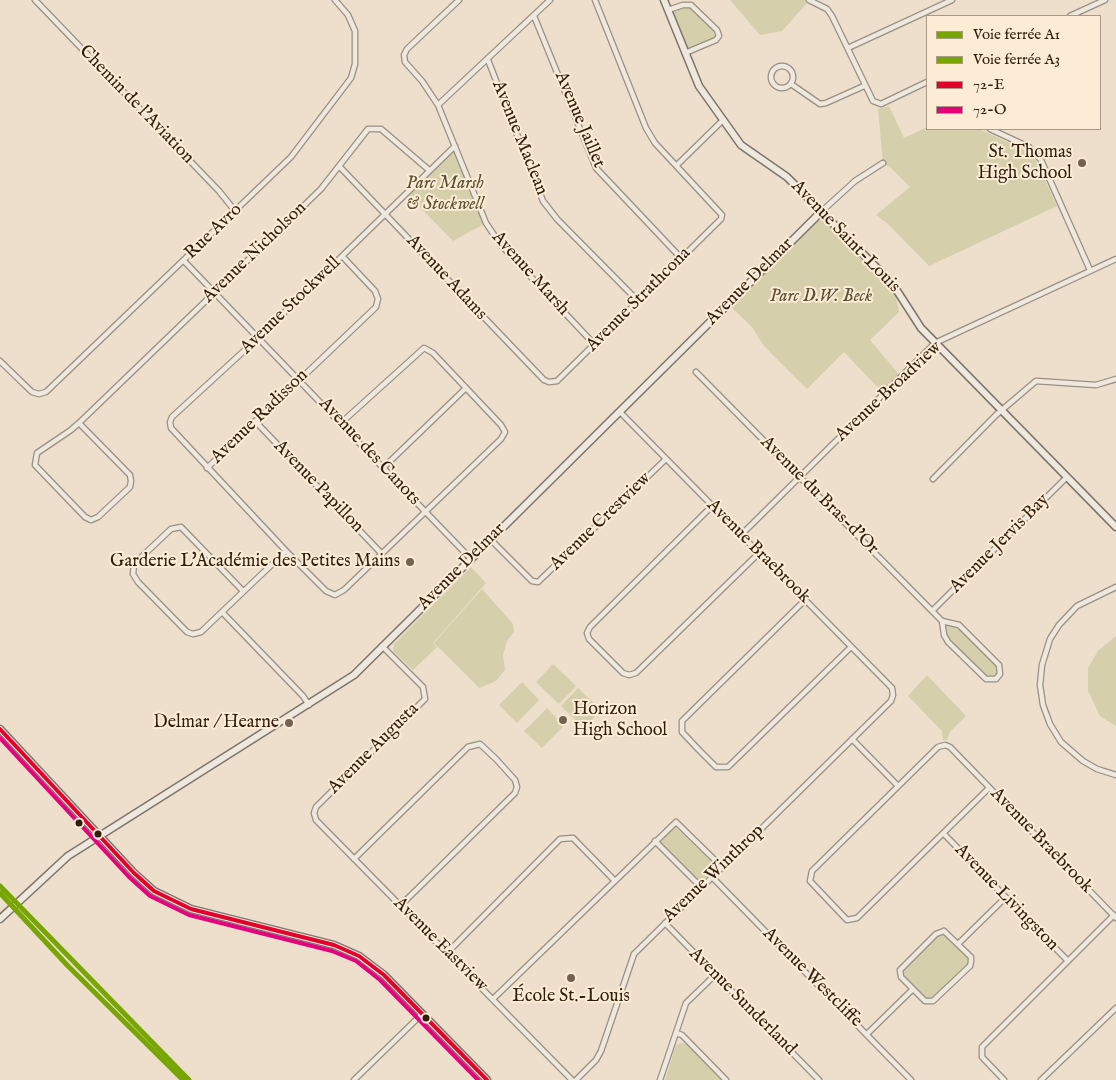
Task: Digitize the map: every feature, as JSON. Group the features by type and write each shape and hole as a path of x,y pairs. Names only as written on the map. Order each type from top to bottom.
{"street":[{"name":"Chemin de l'Aviation","path":"35,0 235,211"},
{"name":"Rue Avro","path":"0,361 32,392 39,394 46,392 291,157 351,78 355,64 354,31 348,15 335,0"},
{"name":"Avenue Marsh","path":"459,0 407,49 404,55 405,62 422,81 438,105 486,224 500,244 594,344"},
{"path":"438,105 550,0"},
{"path":"595,0 646,128 655,143 677,165 723,120"},
{"name":"Avenue Saint-Louis","path":"664,0 699,86 741,146 787,177 894,286 921,328 935,343 1116,527"},
{"path":"808,0 827,9 873,101 881,104 926,82"},
{"path":"848,48 952,0"},
{"path":"1072,15 1106,0"},
{"path":"668,10 683,5 691,5 716,30 719,36 716,40 685,53"},
{"name":"Avenue Jaillet","path":"534,16 596,168 681,258"},
{"name":"Avenue Maclean","path":"488,60 543,201 557,219 638,301"},
{"path":"782,66 789,69 793,75 791,84 783,88 776,86 771,78 773,71 782,66"},
{"path":"791,84 820,104 864,86"},
{"name":"Avenue Nicholson","path":"79,423 130,475 131,481 130,487 98,517 92,520 85,517 35,465 37,453 79,423 321,189 368,129 373,127 381,128 429,170"},
{"path":"992,130 1029,148 1040,160 1090,270"},
{"name":"Avenue Stockwell","path":"208,468 171,428 172,417 258,338 455,146"},
{"name":"Avenue Delmar","path":"0,918 64,859 354,675 821,212 856,180 883,163"},
{"name":"Avenue Strathcona","path":"557,381 721,219 720,211 677,165"},
{"name":"Avenue Adams","path":"339,166 544,380 549,382 557,381"},
{"name":"Avenue Radisson","path":"342,257 375,292 378,299 376,307 208,468 326,591 335,595 344,590 381,553"},
{"name":"Avenue Broadview","path":"741,535 935,343 1116,259"},
{"name":"Avenue des Canots","path":"184,261 300,379 470,558"},
{"path":"341,424 424,348 433,353 501,425 505,432 501,439 381,553"},
{"name":"Avenue du Bras-d'Or","path":"696,372 942,621 960,625 999,665 1000,674 996,679 986,679 948,642 944,635 942,621"},
{"path":"933,479 996,415 1002,412 1036,381 1096,386 1116,379"},
{"path":"383,468 466,388"},
{"name":"Avenue Braebrook","path":"620,412 892,688 893,695"},
{"name":"Avenue Papillon","path":"255,421 381,553"},
{"name":"Avenue Crestview","path":"490,539 532,581 538,582 666,459"},
{"name":"Avenue Jervis Bay","path":"932,611 1067,477"},
{"path":"712,506 590,627 587,633 589,639 623,673 630,675 636,672 759,553"},
{"path":"243,590 181,527 171,529 134,564 133,574 138,582 187,632 193,634 201,632 286,551"},
{"path":"1116,587 1077,606 1059,626 1050,639 1042,665 1040,684 1043,705 1050,724 1061,742 1083,761 1098,769 1116,775"},
{"path":"805,600 682,721 682,732 699,750 716,767 728,768 851,647"},
{"path":"222,612 303,696 309,705"},
{"name":"Avenue Augusta","path":"316,807 425,699 422,687 382,646"},
{"name":"Avenue Winthrop","path":"576,1080 596,1060 601,1051 634,954 891,701 893,695"},
{"path":"0,729 147,885 167,899 197,911 327,943 349,951 377,968 487,1080"},
{"path":"852,739 898,786 812,871 810,881 847,920 857,918 989,788"},
{"path":"354,859 468,747 480,744 496,759 516,780 515,793 401,906"},
{"name":"Avenue Braebrook","path":"898,786 938,747 945,745 950,747 1115,917"},
{"name":"Avenue Eastview","path":"316,807 314,813 316,820 572,1080"},
{"path":"493,999 676,822 722,867"},
{"name":"Avenue Livingston","path":"944,834 1068,961"},
{"path":"448,952 560,839 573,838 614,880"},
{"path":"655,841 701,887"},
{"name":"Avenue Westcliffe","path":"712,877 911,1080"},
{"path":"959,944 1006,898"},
{"path":"1004,1080 982,1057 982,1047 1115,917"},
{"name":"Avenue Sunderland","path":"665,923 819,1080"},
{"path":"944,931 971,957 970,966 933,1001 925,1001 913,989 901,977 900,970 936,934 944,931"},
{"path":"660,1080 686,1003 715,975"},
{"path":"867,1034 913,989"},
{"path":"1041,1080 1116,1008"},
{"path":"354,1080 422,1014"},
{"path":"676,1033 682,1035 726,1080"}],"green space":[{"path":"730,0 809,1 782,31 760,35"},
{"path":"683,5 696,7 719,36 716,40 685,53 668,10"},
{"path":"889,106 904,138 926,127 926,130 981,130 1027,151 1037,162 1057,206 929,266 888,224 876,215 910,187 890,167 883,163 878,109"},
{"name":"Parc Marsh & Stockwell","path":"455,146 486,223 453,241 406,193"},
{"name":"Parc D.W. Beck","path":"821,212 894,286 899,312 870,340 901,377 884,394 844,352 807,389 764,346 752,327 729,305"},
{"path":"471,567 486,583 433,643 437,647 413,670 393,651 394,644"},
{"path":"482,589 513,624 514,632 507,641 503,655 505,670 496,681 479,688 434,643"},
{"path":"942,621 959,625 1000,669 996,679 986,679 948,642"},
{"path":"1116,636 1116,726 1100,716 1088,691 1088,668 1098,651"},
{"path":"553,664 576,686 559,704 536,682"},
{"path":"927,675 966,716 950,732 947,740 943,740 942,731 908,696"},
{"path":"522,682 539,700 517,723 499,705"},
{"path":"578,688 601,710 584,728 561,706"},
{"path":"547,708 564,726 542,748 524,731"},
{"path":"675,827 716,866 700,884 659,843"},
{"path":"944,931 971,957 971,962 933,1001 929,1002 901,977 900,970 936,934"},
{"path":"681,1043 687,1044 722,1080 665,1080 676,1045"}],"rail line":[{"name":"A1","path":"0,886 189,1080"},
{"name":"A3","path":"0,893 68,966 183,1080"}],"transit line":[{"name":"72-E","path":"0,729 134,873 154,891 191,909 334,945 359,956 384,975 487,1080"},
{"name":"72-O","path":"0,738 129,877 150,896 189,915 332,951 356,961 380,980 478,1080"}],"place":[{"name":"St. Thomas High School","path":"1082,163"},
{"name":"Garderie L'Académie des Petites Mains","path":"410,562"},
{"name":"Horizon High School","path":"563,720"},
{"name":"Delmar / Hearne","path":"289,723"},
{"name":"École St.-Louis","path":"571,978"}]}
